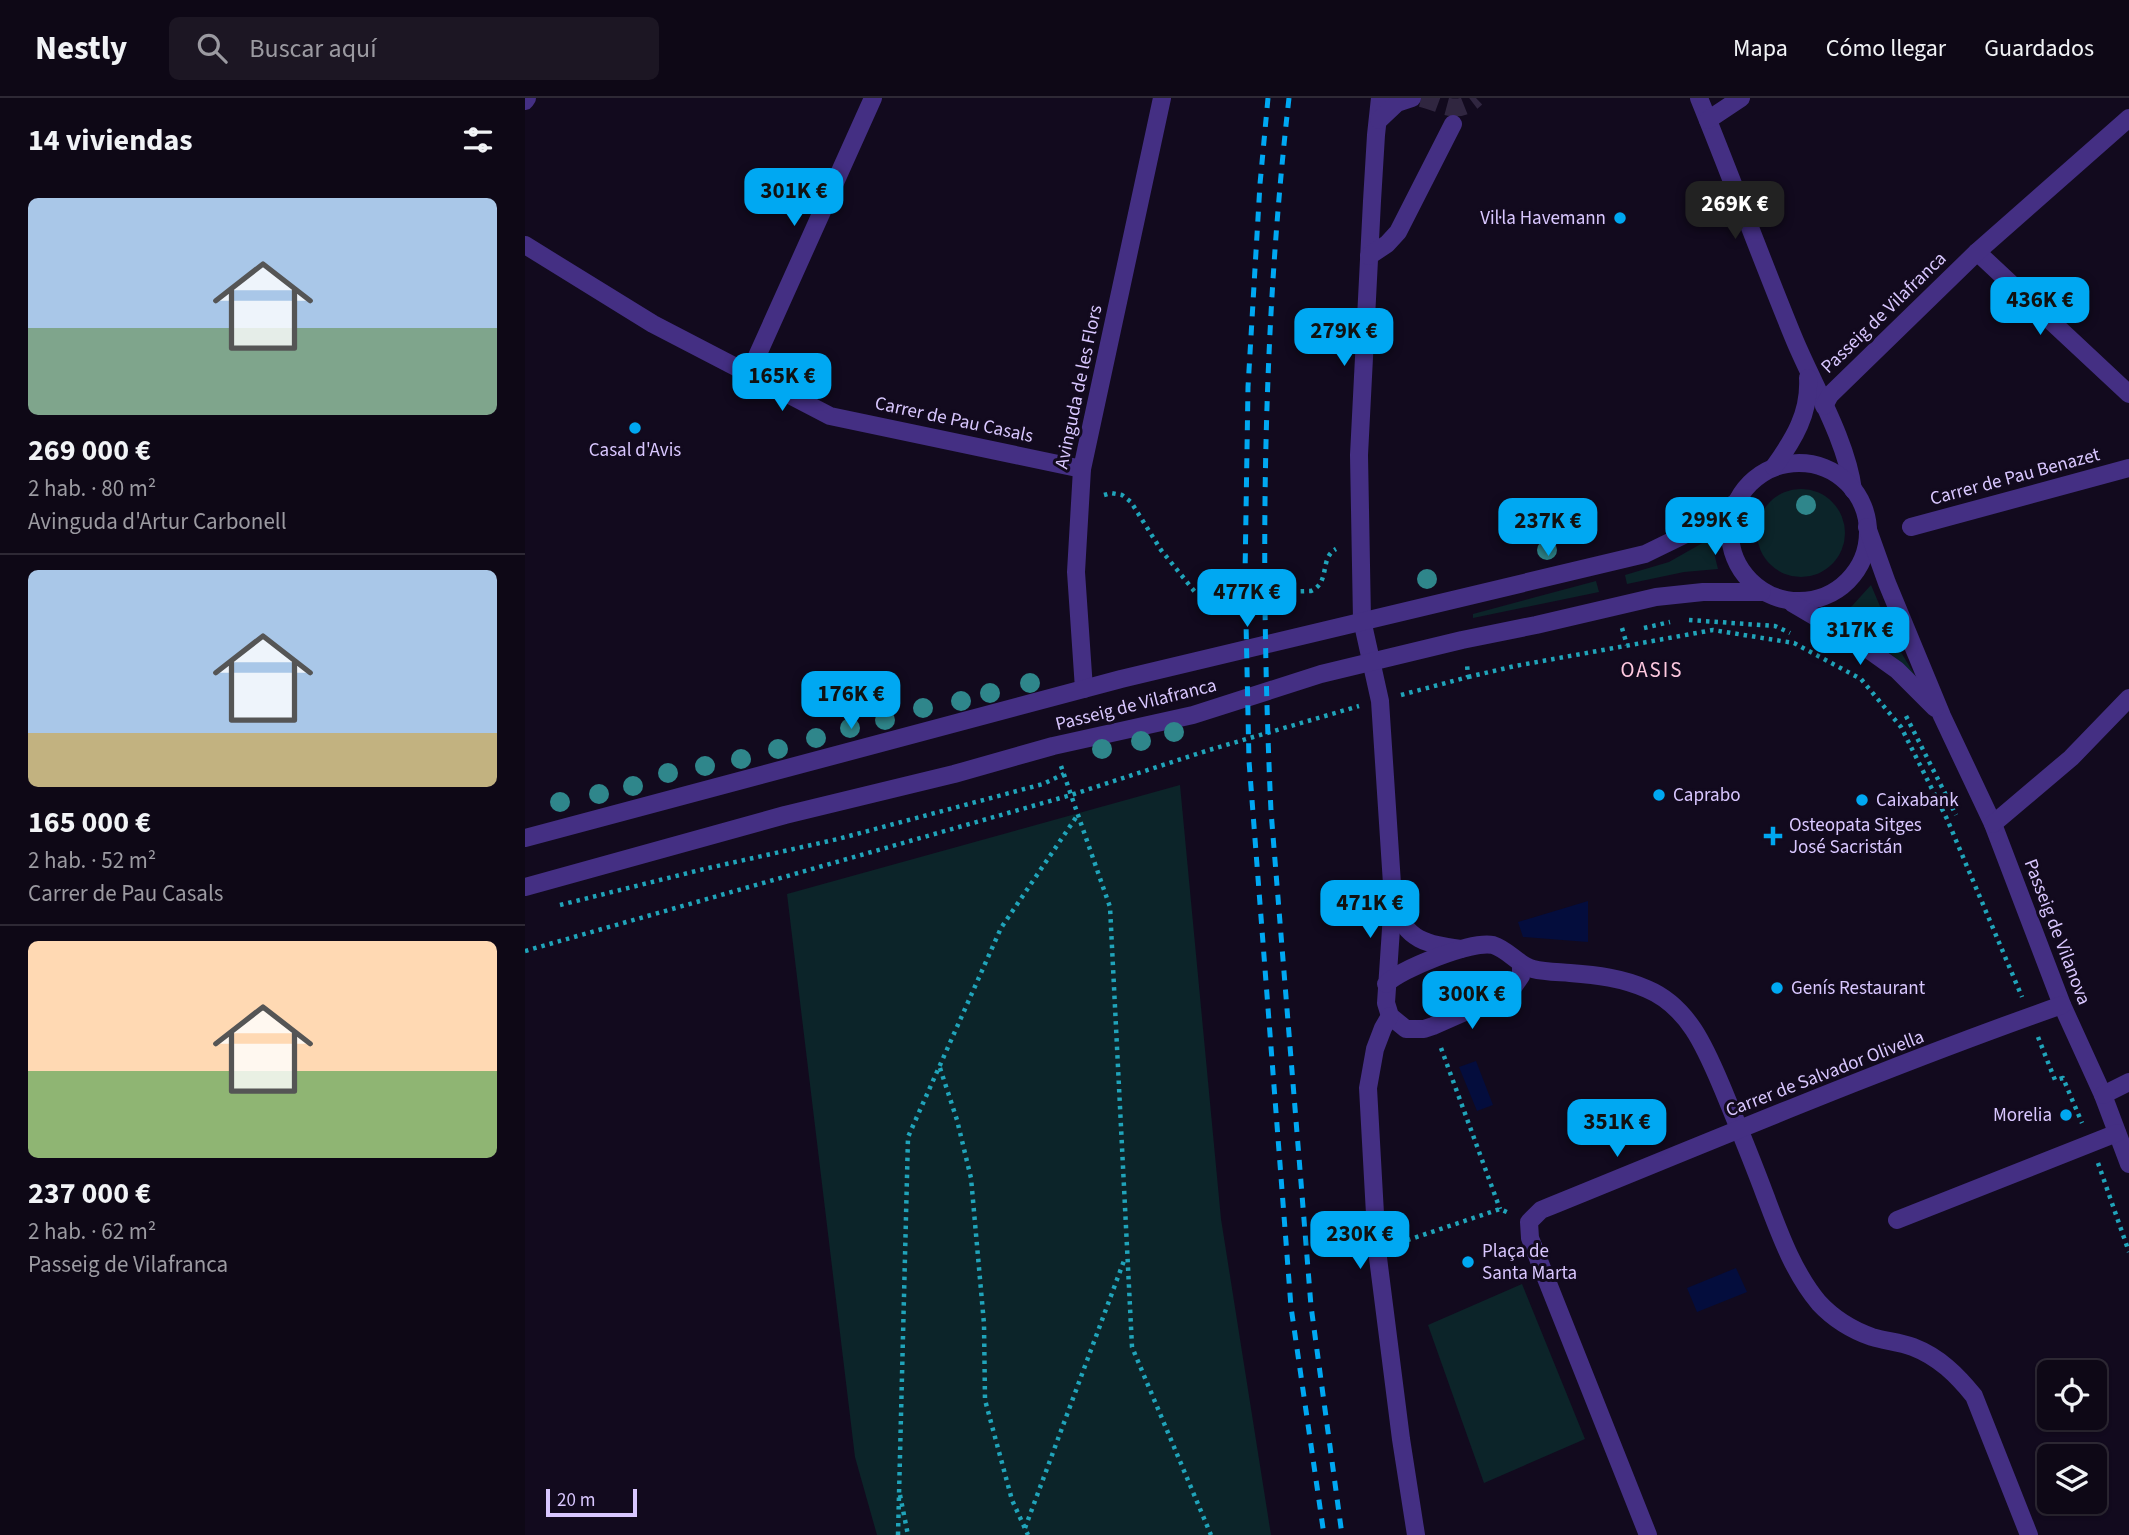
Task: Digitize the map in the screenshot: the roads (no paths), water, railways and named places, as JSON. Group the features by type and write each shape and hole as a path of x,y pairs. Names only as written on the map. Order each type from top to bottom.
{"street":[{"path":"749,374 873,98"},
{"name":"Avinguda de les Flors","path":"1084,689 1076,572 1082,469 1162,98"},
{"path":"1380,98 1359,455 1363,620 1380,701 1393,899 1386,984 1386,1003 1390,1016 1406,1029 1433,1026 1510,992 1521,976 1521,964"},
{"path":"1379,120 1397,103 1412,98"},
{"path":"1699,98 1848,465 1853,490"},
{"path":"1708,120 1741,98"},
{"name":"Passeig de Vilafranca","path":"1824,406 1830,395 1977,252 2127,122"},
{"path":"1369,256 1387,244 1398,232 1453,124"},
{"name":"Carrer de Pau Casals","path":"525,245 653,324 830,416 1082,469"},
{"path":"1977,252 2129,394"},
{"path":"1774,467 1794,439 1805,414 1809,393 1807,369"},
{"path":"1811,463 1835,472 1853,490 1864,507 1866,547 1856,572 1842,586 1826,597 1814,601 1789,601 1762,592 1744,574 1734,557 1730,538 1737,502 1756,477 1774,467 1811,463"},
{"name":"Carrer de Pau Benazet","path":"1911,527 2129,468"},
{"name":"Passeig de Vilafranca","path":"525,838 1084,689 1645,554 1684,536 1737,502"},
{"name":"Passeig de Vilanova","path":"1867,527 1887,583 1943,716 1993,824 2062,1005 2103,1095 2129,1164"},
{"name":"Passeig de Vilafranca","path":"525,887 785,815 954,774 1053,746 1193,715 1321,674 1372,661 1656,597 1703,592 1762,592"},
{"name":"Passeig de Vilanova","path":"1789,601 1855,640 1897,670 1943,716"},
{"path":"1993,824 2071,758 2129,698"},
{"path":"1393,899 1404,928 1413,936 1461,949"},
{"path":"1386,984 1402,972 1461,949 1491,945 1503,949 1521,964 1533,969 1603,975 1650,989 1669,1001 1686,1017 1710,1058 1776,1224 1804,1283 1822,1305 1843,1324 1872,1337 1913,1347 1941,1361 1960,1378 1974,1396 2029,1535"},
{"name":"Carrer de Salvador Olivella","path":"1648,1535 1530,1238 1529,1222 1541,1210 2062,1005"},
{"path":"1390,1016 1375,1049 1368,1088 1377,1251 1416,1535"},
{"path":"2103,1095 2129,1082"},
{"path":"1897,1220 2117,1133"}],"tunnel":[{"path":"1421,98 1456,108 1469,104 1476,98"}],"railway":[{"path":"1268,98 1248,387 1245,576 1249,761 1291,1307 1324,1535"},
{"path":"1289,98 1273,276 1266,454 1265,633 1271,811 1311,1306 1342,1535"}],"place":[{"name":"Vil·la Havemann","path":"1620,218"},
{"name":"Casal d'Avis","path":"635,428"},
{"name":"Caprabo","path":"1659,795"},
{"name":"Caixabank","path":"1862,800"},
{"name":"Osteopata Sitges José Sacristán","path":"1773,836"},
{"name":"Genís Restaurant","path":"1777,988"},
{"name":"Morelia","path":"2066,1115"},
{"name":"Plaça de Santa Marta","path":"1468,1262"}],"district":[{"name":"OASIS","path":"1652,670"}]}
